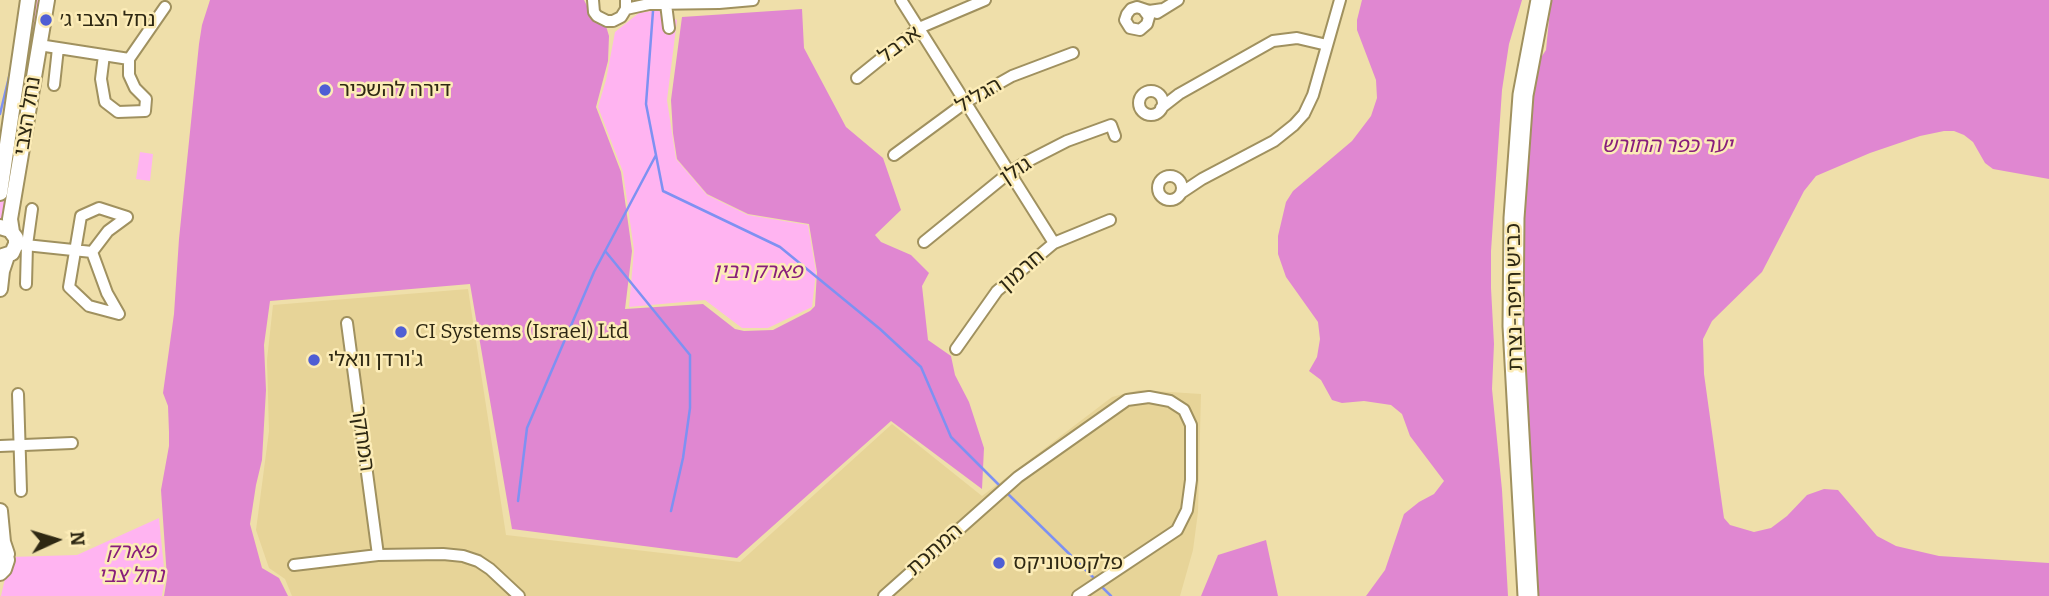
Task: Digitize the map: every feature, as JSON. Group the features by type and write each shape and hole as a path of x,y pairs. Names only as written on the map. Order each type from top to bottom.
{"highway":[{"name":"כביש חיפה-נצרת","path":"1528,596 1513,326 1514,218 1523,95 1541,0"}],"street":[{"name":"נחל הצבי","path":"0,193 28,0"},
{"name":"נחל הצבי","path":"0,289 10,243 10,219 47,0"},
{"path":"593,0 594,12 607,21 618,19 626,5 643,2 666,4 753,0"},
{"path":"901,0 1054,243"},
{"name":"ארבל","path":"857,78 919,27 985,0"},
{"path":"1163,9 1134,8 1126,17 1127,26 1140,30 1163,9 1178,0"},
{"path":"1202,179 1187,182 1170,176 1164,178 1159,189 1163,197 1169,200 1176,198 1202,179 1273,141 1294,125 1309,103 1340,0"},
{"path":"666,4 669,28"},
{"path":"104,55 101,79 105,102 118,112 145,111 145,99 135,88 129,75 129,59 165,7"},
{"path":"1143,9 1148,14 1149,21"},
{"path":"1179,94 1145,93 1140,98 1141,110 1150,115 1157,113 1179,94 1273,41 1297,38 1327,45"},
{"path":"39,45 129,59"},
{"path":"54,85 58,48"},
{"name":"הגליל","path":"894,155 966,102 1012,76 1073,53"},
{"path":"1158,94 1163,102 1161,108"},
{"name":"גולן","path":"925,242 1010,172 1068,141 1111,125 1115,136"},
{"path":"1179,180 1181,194"},
{"path":"99,208 127,217 108,231 92,252 107,293 119,314 89,306 69,287 81,216 99,208"},
{"path":"10,243 32,209"},
{"name":"חרמון","path":"956,349 997,291 1054,243 1110,220"},
{"path":"10,243 92,252"},
{"path":"10,243 26,284"},
{"name":"המחקר","path":"347,323 378,555"},
{"path":"18,394 22,491"},
{"name":"המתכת","path":"884,596 1018,477 1127,400 1149,397 1170,401 1184,410 1191,425 1191,480 1187,510 1177,530 1077,596"},
{"path":"0,446 72,443"},
{"path":"0,511 3,542 0,584"},
{"path":"294,565 378,555 463,556 491,569 519,596"}],"shaded area":[{"path":"468,289 506,535 740,562 892,424 982,496 1112,397 1139,390 1201,394 1198,512 1193,550 1180,596 292,596 285,579 269,568 256,530 269,431 267,360 273,305"}],"green space":[{"path":"29,0 44,0 8,220 0,220 0,199"},
{"path":"210,0 584,0 594,20 606,26 609,36 608,61 596,107 621,172 632,251 625,309 703,304 735,329 744,331 773,330 815,306 817,272 809,224 748,214 707,194 677,159 671,100 682,17 802,9 804,48 846,127 883,158 901,210 875,235 881,242 911,255 929,273 922,286 928,340 951,356 955,375 969,402 984,448 982,489 891,421 737,558 512,529 470,284 270,301 264,345 266,390 262,460 250,524 262,568 279,578 288,596 164,596 167,578 161,490 169,432 168,406 163,393 174,314 199,44"},
{"path":"1362,0 1522,0 1509,44 1502,90 1491,251 1494,344 1492,389 1502,490 1508,596 1366,596 1385,570 1404,514 1434,494 1444,481 1410,436 1402,414 1391,405 1364,401 1342,403 1332,400 1321,380 1309,371 1317,357 1320,339 1318,322 1286,277 1278,254 1278,236 1286,202 1293,191 1352,141 1371,116 1377,98 1376,80 1357,30"},
{"name":"יער כפר החורש","path":"1551,0 2049,0 2049,179 1993,169 1985,163 1973,142 1954,131 1920,136 1816,176 1804,191 1762,272 1712,321 1703,339 1704,374 1724,518 1730,525 1754,532 1771,528 1807,495 1824,489 1838,490 1877,536 1896,546 1939,556 2049,563 2049,596 1535,596 1520,272 1534,68 1546,50"},
{"name":"פארק רבין","path":"657,10 677,20 667,100 676,159 707,195 748,215 808,225 816,272 812,307 768,328 742,328 705,300 629,307 634,250 623,172 598,107 615,32 639,13"},
{"path":"140,152 153,154 150,181 136,179"},
{"name":"פארק נחל צבי","path":"159,518 165,578 162,596 1,596 10,557 77,555"},
{"path":"1266,540 1278,596 1201,596 1218,555"}],"waterway":[{"path":"653,11 646,104 663,191 780,247 880,329 921,367 951,437 1002,488"},
{"path":"0,114 10,73"},
{"path":"518,501 527,428 594,272 656,155"},
{"path":"606,252 690,355 690,408 683,458 671,511"},
{"path":"1007,493 1097,581"},
{"path":"1101,586 1111,596"}],"place":[{"name":"נחל הצבי ג׳","path":"46,20"},
{"name":"דירה להשכיר","path":"325,90"},
{"name":"CI Systems (Israel) Ltd","path":"401,332"},
{"name":"ג'ורדן וואלי","path":"314,360"},
{"name":"פלקסטוניקס","path":"999,563"}]}
